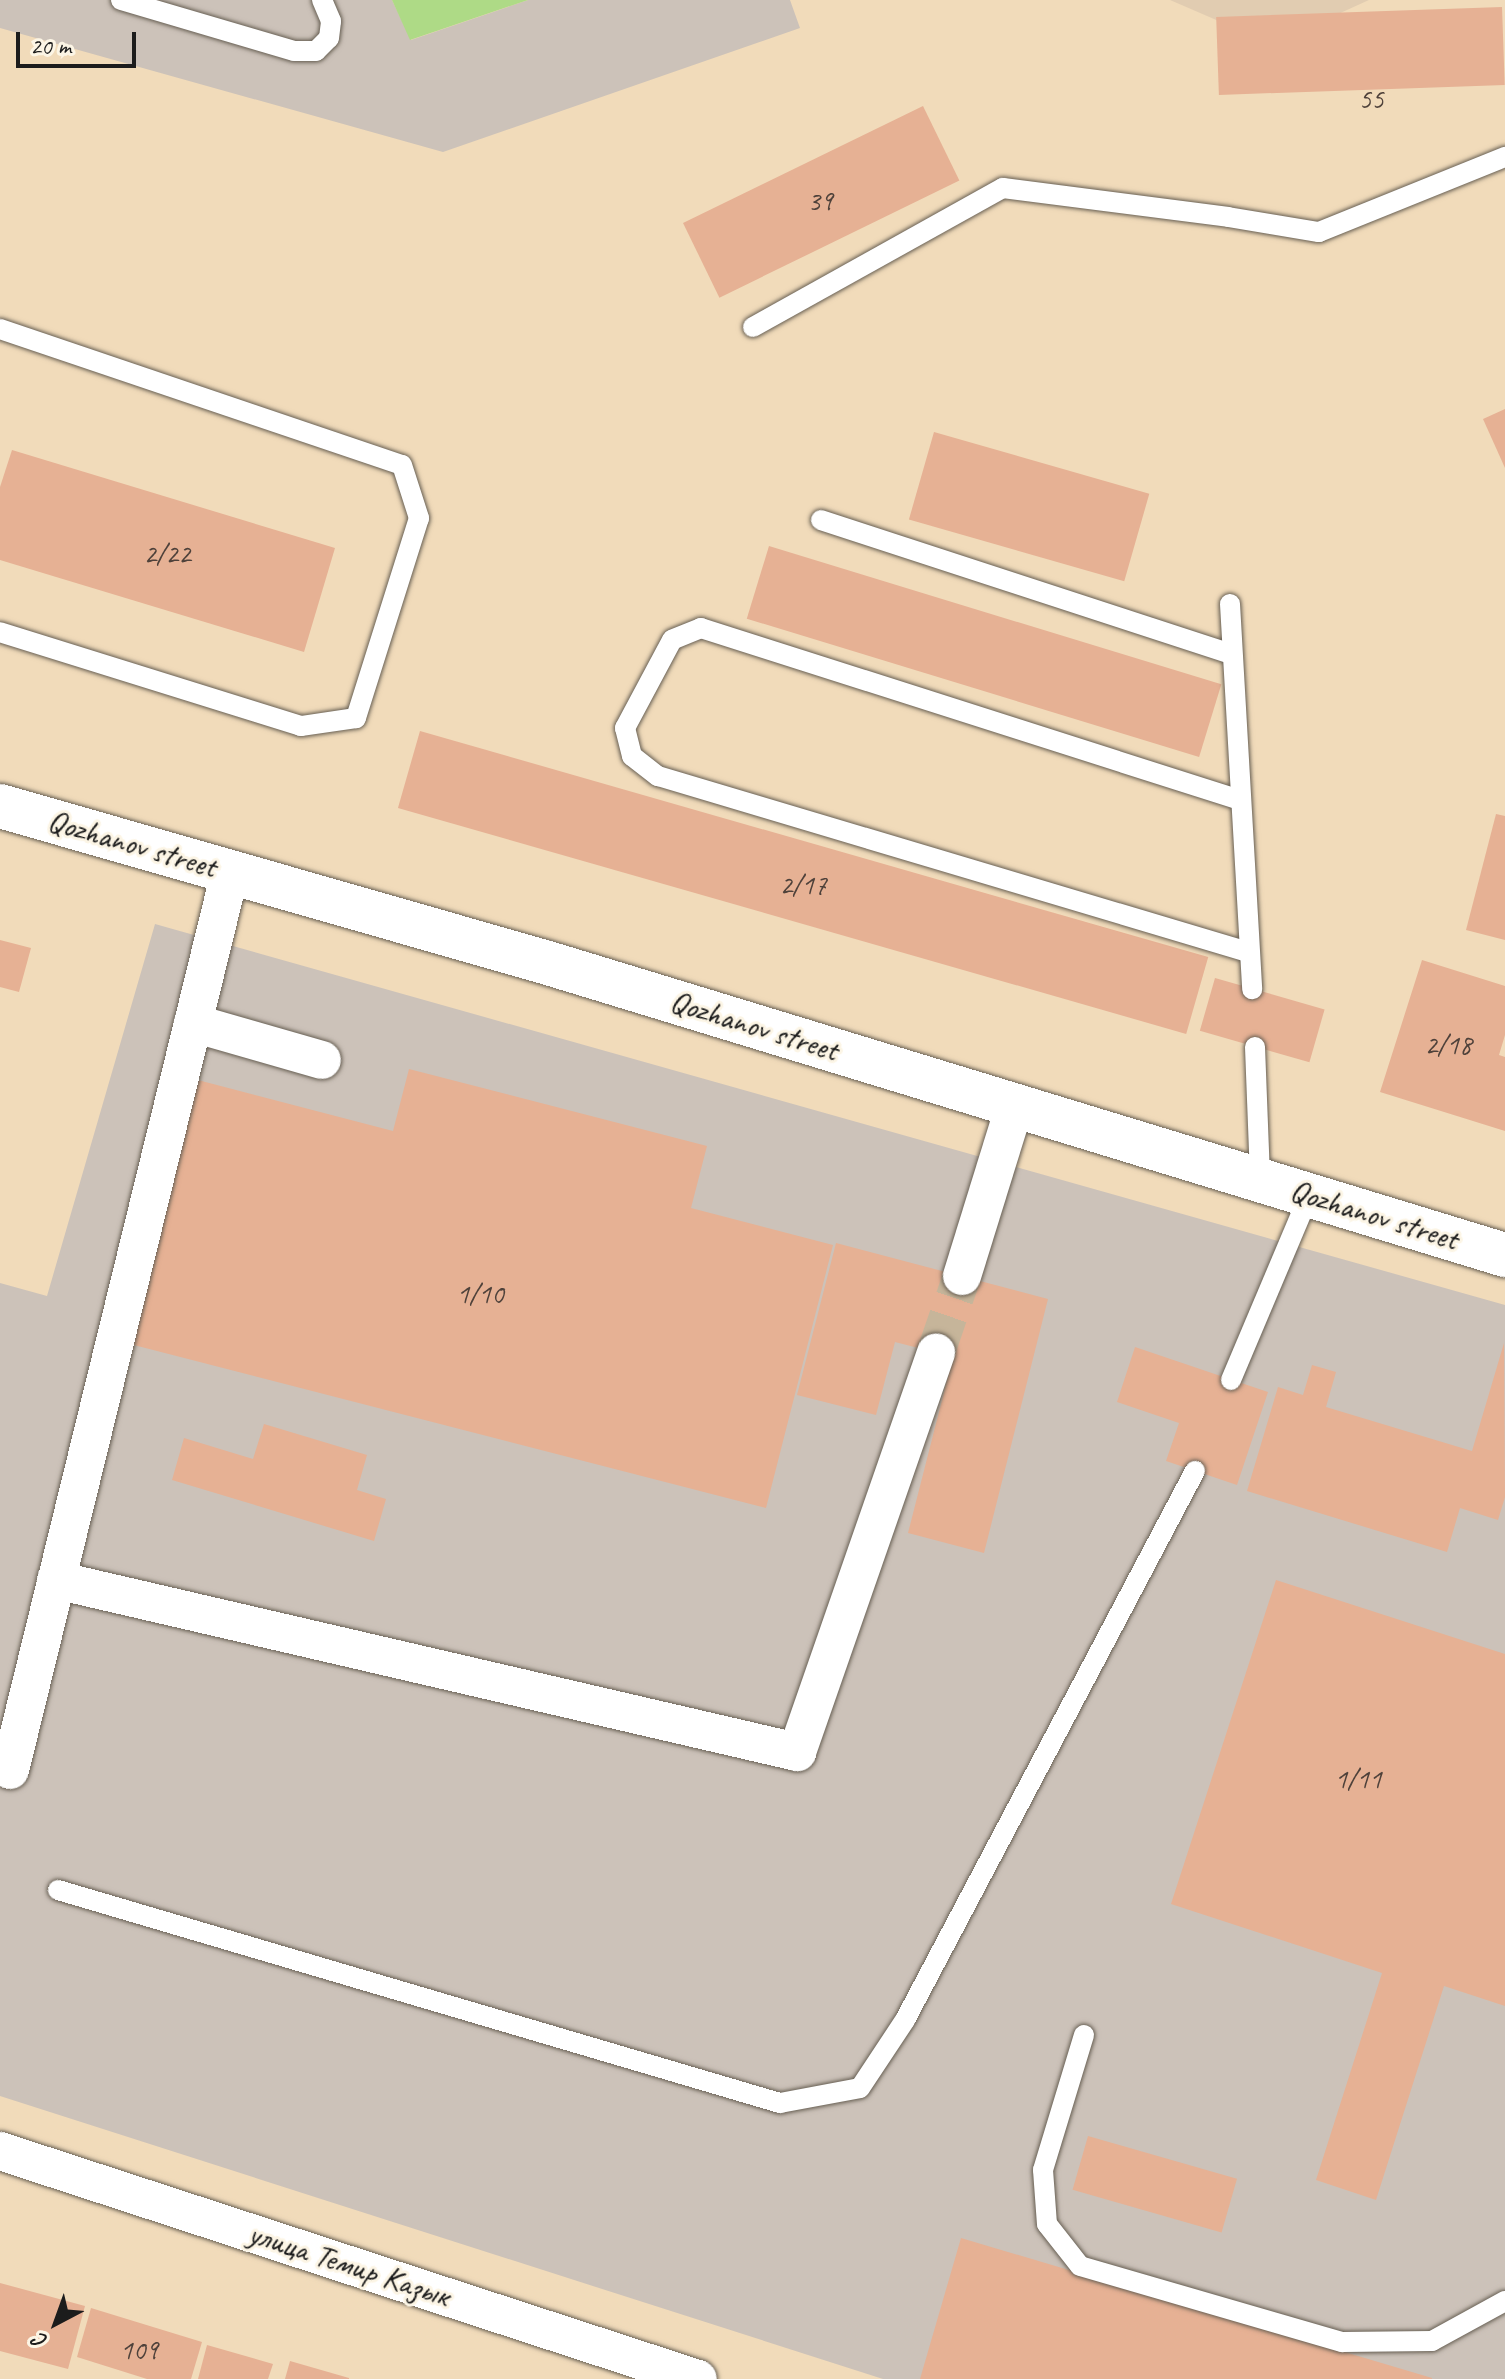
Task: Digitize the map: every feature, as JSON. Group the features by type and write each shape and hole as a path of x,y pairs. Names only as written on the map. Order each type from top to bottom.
{"main road":[{"name":"Qozhanov street","path":"0,806 548,963 1505,1255"}],"street":[{"path":"10,1770 230,872"},
{"path":"193,1023 322,1060"},
{"path":"962,1276 1015,1105"},
{"path":"56,1580 797,1752 936,1352"},
{"name":"улица Темир Казык","path":"0,2151 698,2379"}],"lane":[{"path":"121,0 294,51 316,51 329,38 331,21 322,0"},
{"path":"753,327 1003,188 1319,232 1505,157"},
{"path":"0,329 402,465 419,518 356,718 301,726 0,632"},
{"path":"821,520 1232,654"},
{"path":"1230,604 1252,989"},
{"path":"1240,800 701,628 672,640 625,728 632,756 658,776 1248,952"},
{"path":"1255,1047 1260,1180"},
{"path":"1231,1380 1309,1195"},
{"path":"58,1890 780,2103 860,2088 905,2020 1195,1471"},
{"path":"1084,2035 1043,2170 1047,2224 1080,2266 1342,2342 1432,2341 1505,2301"}],"shaded area":[{"path":"0,0 392,0 411,40 528,0 790,0 800,28 443,152 0,28"},
{"path":"1170,0 1369,0 1272,44"},
{"path":"155,924 1505,1305 1505,2379 883,2379 0,2096 0,1283 47,1296"}],"green space":[{"path":"392,0 528,0 410,40"}],"building":[{"path":"1502,7 1505,85 1219,95 1216,17"},
{"path":"923,106 959,181 719,298 683,223"},
{"path":"1505,409 1505,468 1483,419"},
{"path":"934,432 1149,494 1124,581 909,519"},
{"path":"12,450 335,548 304,652 0,560 0,487"},
{"path":"769,546 1221,684 1199,757 747,619"},
{"path":"420,731 1208,957 1186,1034 398,808"},
{"path":"1496,814 1505,816 1505,940 1466,930"},
{"path":"0,940 31,948 19,992 0,987"},
{"path":"1422,960 1505,986 1505,1035 1499,1055 1505,1057 1505,1131 1380,1092"},
{"path":"1215,978 1325,1009 1309,1062 1200,1031"},
{"path":"409,1069 707,1146 691,1208 833,1245 766,1508 126,1343 194,1079 393,1131"},
{"path":"836,1243 1048,1299 984,1553 908,1533 953,1357 895,1342 876,1415 797,1395"},
{"path":"1504,1343 1505,1497 1498,1520 1460,1508 1447,1552 1247,1491 1278,1387 1303,1395 1312,1365 1336,1372 1326,1407 1472,1451"},
{"path":"1135,1347 1268,1392 1237,1485 1166,1461 1179,1423 1117,1402"},
{"path":"264,1424 367,1455 357,1490 386,1499 374,1541 172,1480 184,1438 253,1459"},
{"path":"1276,1580 1505,1654 1505,2006 1444,1986 1376,2200 1316,2180 1382,1973 1171,1904"},
{"path":"1088,2136 1237,2179 1222,2233 1073,2190"},
{"path":"961,2238 1432,2378 1432,2379 920,2379"},
{"path":"0,2283 85,2306 68,2369 0,2351"},
{"path":"91,2308 202,2342 191,2379 147,2379 77,2357"},
{"path":"207,2345 273,2364 268,2379 198,2379"},
{"path":"290,2361 349,2378 349,2379 285,2379"}],"tunnel":[{"path":"936,1352 962,1276"}]}
